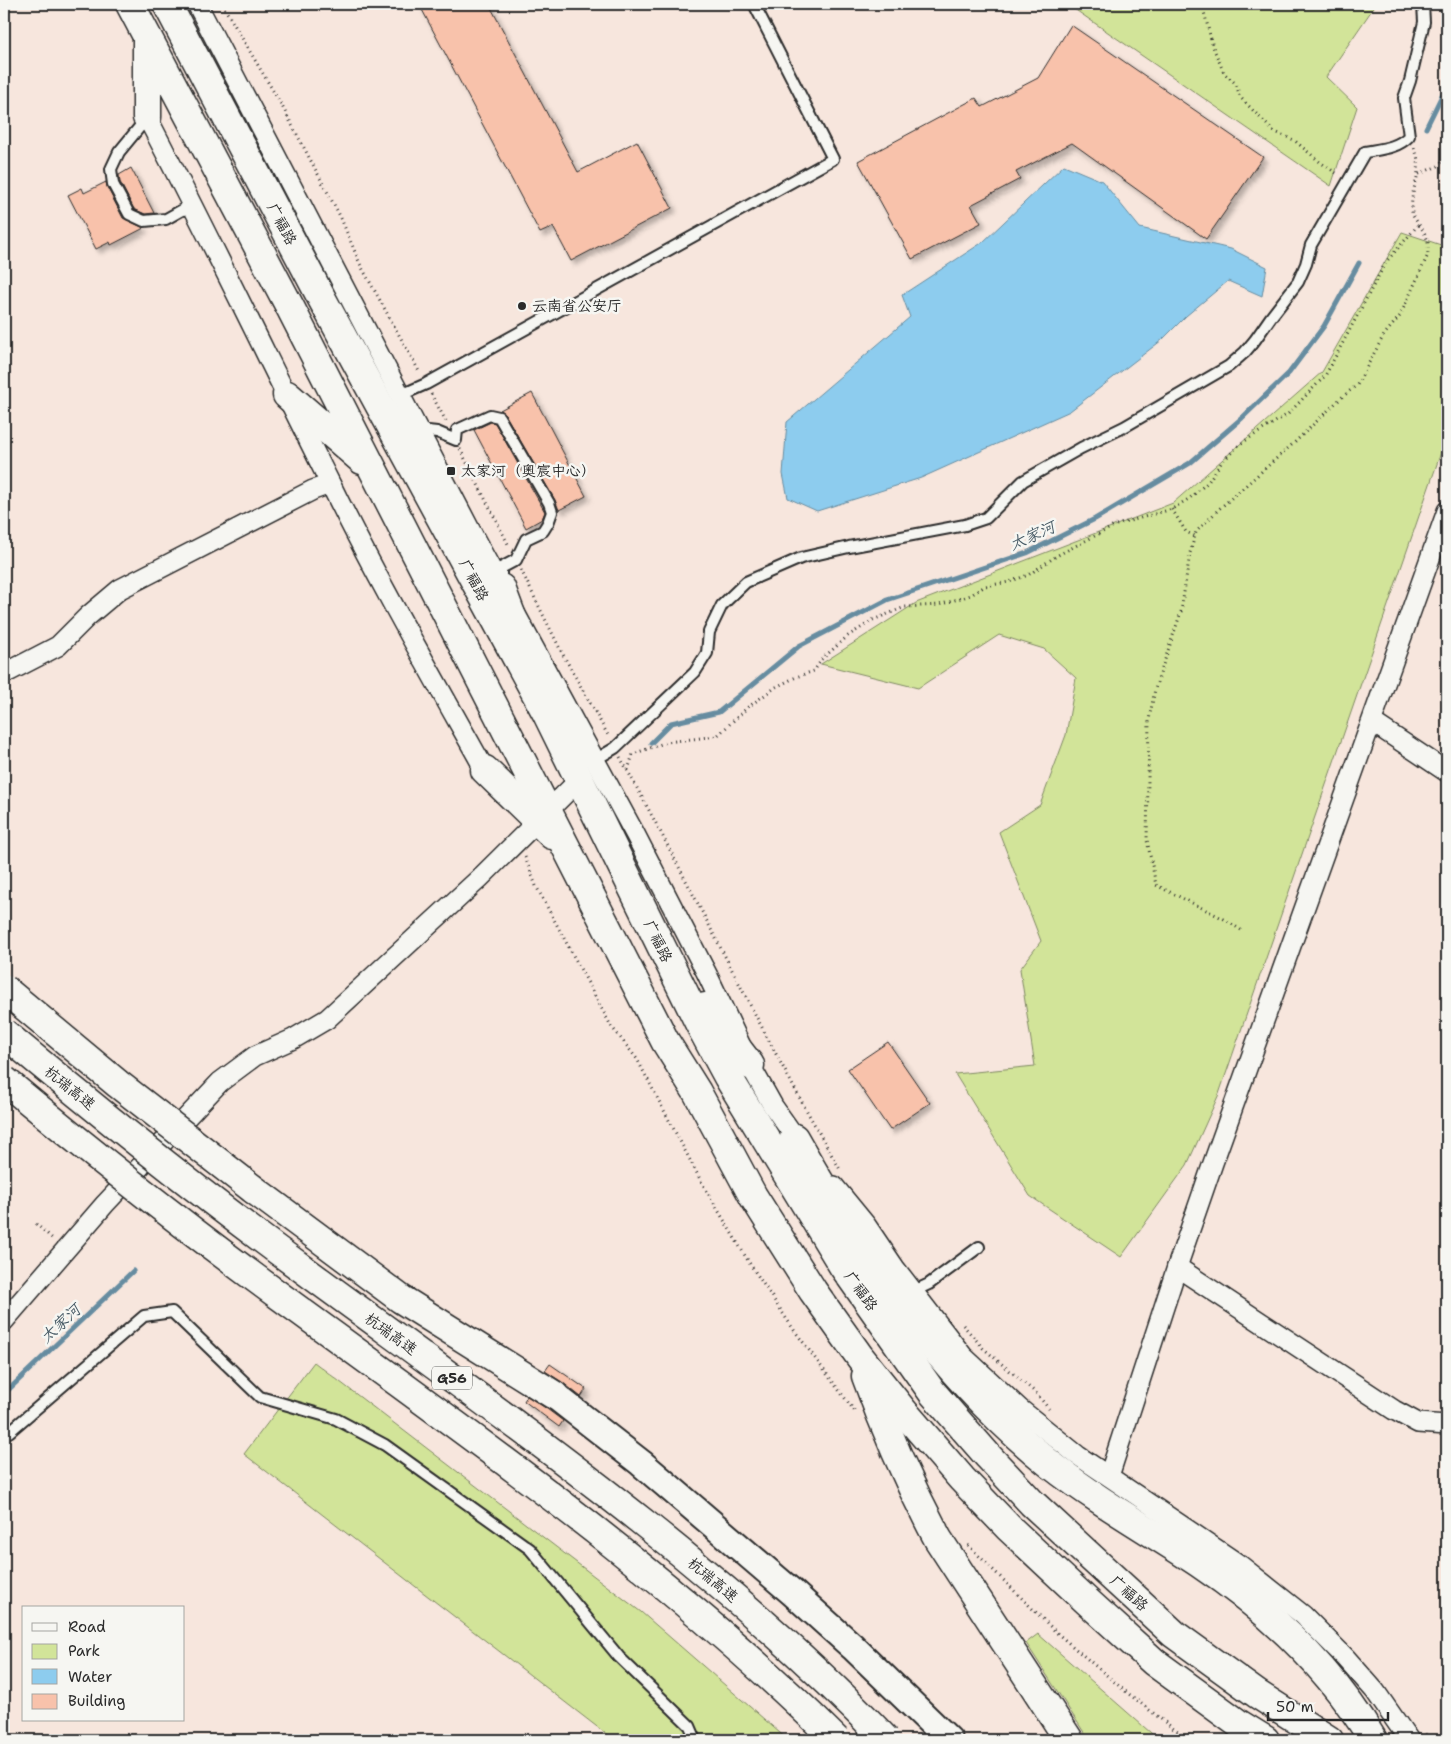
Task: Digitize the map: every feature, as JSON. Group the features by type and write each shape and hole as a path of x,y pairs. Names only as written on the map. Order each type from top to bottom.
{"main road":[{"name":"广福路","path":"130,4 291,309 542,816 570,852 665,1041 697,1092 753,1196 813,1290 860,1357 904,1412 962,1479 1016,1534 1154,1662 1265,1740"},
{"name":"广福路","path":"166,4 321,297 546,712 587,770 675,976 728,1077 843,1266 932,1392 1032,1503 1174,1634 1257,1694 1328,1740"},
{"path":"147,36 147,117"},
{"path":"288,395 371,468"},
{"path":"501,588 546,712"},
{"path":"485,770 542,816"},
{"path":"675,976 704,1005 750,1065"},
{"path":"4,989 118,1084 253,1190 401,1299 554,1395 641,1463 853,1646 949,1740"},
{"name":"杭瑞高速","path":"4,1033 105,1116 242,1224 522,1429 658,1534 730,1593 781,1639 831,1685 886,1740"},
{"name":"G56","path":"4,1080 213,1246 507,1463 636,1562 757,1665 836,1740"},
{"path":"794,1138 860,1250 952,1368 1004,1423 1052,1465 1099,1500 1207,1569 1271,1618 1302,1646 1329,1677 1354,1709 1373,1740"},
{"path":"860,1357 883,1423 923,1511 938,1539 1069,1740"}],"street":[{"path":"197,4 501,588 587,770 707,974 750,1065 794,1138 866,1225 912,1292 963,1356 1043,1428 1076,1454 1240,1565 1303,1615 1346,1658 1414,1734"},
{"path":"147,117 288,395 330,484 485,770"},
{"path":"4,674 58,646 88,616 120,589 313,490 330,484"},
{"path":"1109,1476 1177,1267 1447,511"},
{"path":"1372,722 1447,772"},
{"path":"7,1310 66,1250 106,1204 220,1082 255,1056 293,1039 327,1019 519,841 587,770"},
{"path":"1177,1267 1394,1410 1418,1422 1447,1425"}],"lane":[{"path":"401,396 426,384 833,159 754,4"},
{"path":"587,770 615,748 695,672 708,653 709,632 722,605 746,582 802,558 965,525 986,518 1023,481 1081,448 1124,428 1229,366 1250,346 1298,282 1311,246 1365,152 1403,143 1409,136 1404,98 1410,82 1424,22 1423,4"},
{"path":"147,117 119,152 112,169 113,184 129,214 144,221 166,219 182,210 195,209"},
{"path":"419,430 437,432 456,440 457,430 490,415 499,417 549,503 552,512 543,531 526,539 516,560 501,568 501,588"},
{"path":"912,1292 929,1284 979,1247"},
{"path":"9,1432 144,1316 172,1312 260,1397 336,1419 385,1445 530,1550 620,1657 690,1726 696,1740"}],"path":[{"path":"222,4 282,106 340,216 360,264 456,440 561,652 627,770 812,1121 846,1179"},
{"path":"1202,4 1213,47 1224,73 1235,83 1241,98 1272,131 1294,140 1320,162 1348,181"},
{"path":"1241,930 1224,919 1156,884 1147,840 1149,758 1147,741 1155,689 1181,612 1187,570 1196,532 1218,509 1357,385 1384,335 1400,316 1430,248 1428,238 1412,214 1412,195 1419,174 1420,160 1409,136"},
{"path":"1419,174 1438,166 1447,156"},
{"path":"627,770 633,754 667,742 717,736 748,707 776,688 796,677 814,671 822,659 848,636 873,620 905,607 939,606 971,595 985,586 1009,582 1028,575 1058,555 1116,525 1172,510 1190,498 1208,482 1221,463 1240,444 1288,414 1325,376 1386,262 1419,224"},
{"path":"1172,510 1186,532 1195,536"},
{"path":"519,841 536,886 611,1026 637,1059 702,1183 750,1264 794,1330 860,1420"},
{"path":"36,1224 66,1250"},
{"path":"960,1322 983,1348 1036,1393 1055,1416"},
{"path":"964,1540 1058,1633 1125,1691 1188,1740"},
{"path":"1414,1734 1432,1740"}],"green space":[{"path":"1067,4 1376,4 1326,77 1357,107 1331,186"},
{"path":"1402,232 1447,247 1447,435 1219,1094 1187,1165 1121,1257 1030,1196 955,1074 1035,1066 1020,969 1041,941 999,832 1040,805 1066,735 1076,678 1044,649 999,635 918,688 821,664 916,603 1173,503 1322,372"},
{"path":"314,1362 641,1612 788,1740 614,1740 244,1454"},
{"path":"1038,1634 1159,1740 1089,1740 1026,1643"}],"water":[{"path":"1064,165 1102,181 1140,228 1231,249 1267,267 1262,296 1228,281 1186,316 1162,340 1070,411 921,478 817,511 788,498 783,474 787,422 910,317 902,295 983,242"}],"building":[{"path":"419,4 489,4 578,172 637,141 672,208 571,261 553,227 540,233"},
{"path":"1071,25 1263,157 1206,239 1072,143 1016,172 1020,179 971,205 981,223 912,259 858,161 976,98 982,107 1038,78"},
{"path":"131,168 154,213 145,214 134,209 120,182 119,175"},
{"path":"106,182 123,218 144,228 111,245 110,242 96,249 68,195 82,188 84,193"},
{"path":"532,393 586,496 559,510 505,414 500,410"},
{"path":"491,422 495,423 545,512 542,519 526,528 474,430"},
{"path":"888,1042 930,1103 890,1130 848,1069"},
{"path":"550,1364 586,1389 581,1397 545,1371"},
{"path":"527,1396 563,1421 559,1427 524,1401"}],"waterway":[{"name":"太家河","path":"1426,128 1447,85"},
{"name":"太家河","path":"651,743 671,723 719,712 799,646 887,600 1027,553 1095,519 1190,463 1242,418 1289,373 1324,326 1359,263"},
{"name":"太家河","path":"4,1394 133,1271"}],"place":[{"name":"云南省公安厅","path":"522,306"},
{"name":"太家河（奥宸中心）","path":"451,471"}]}
